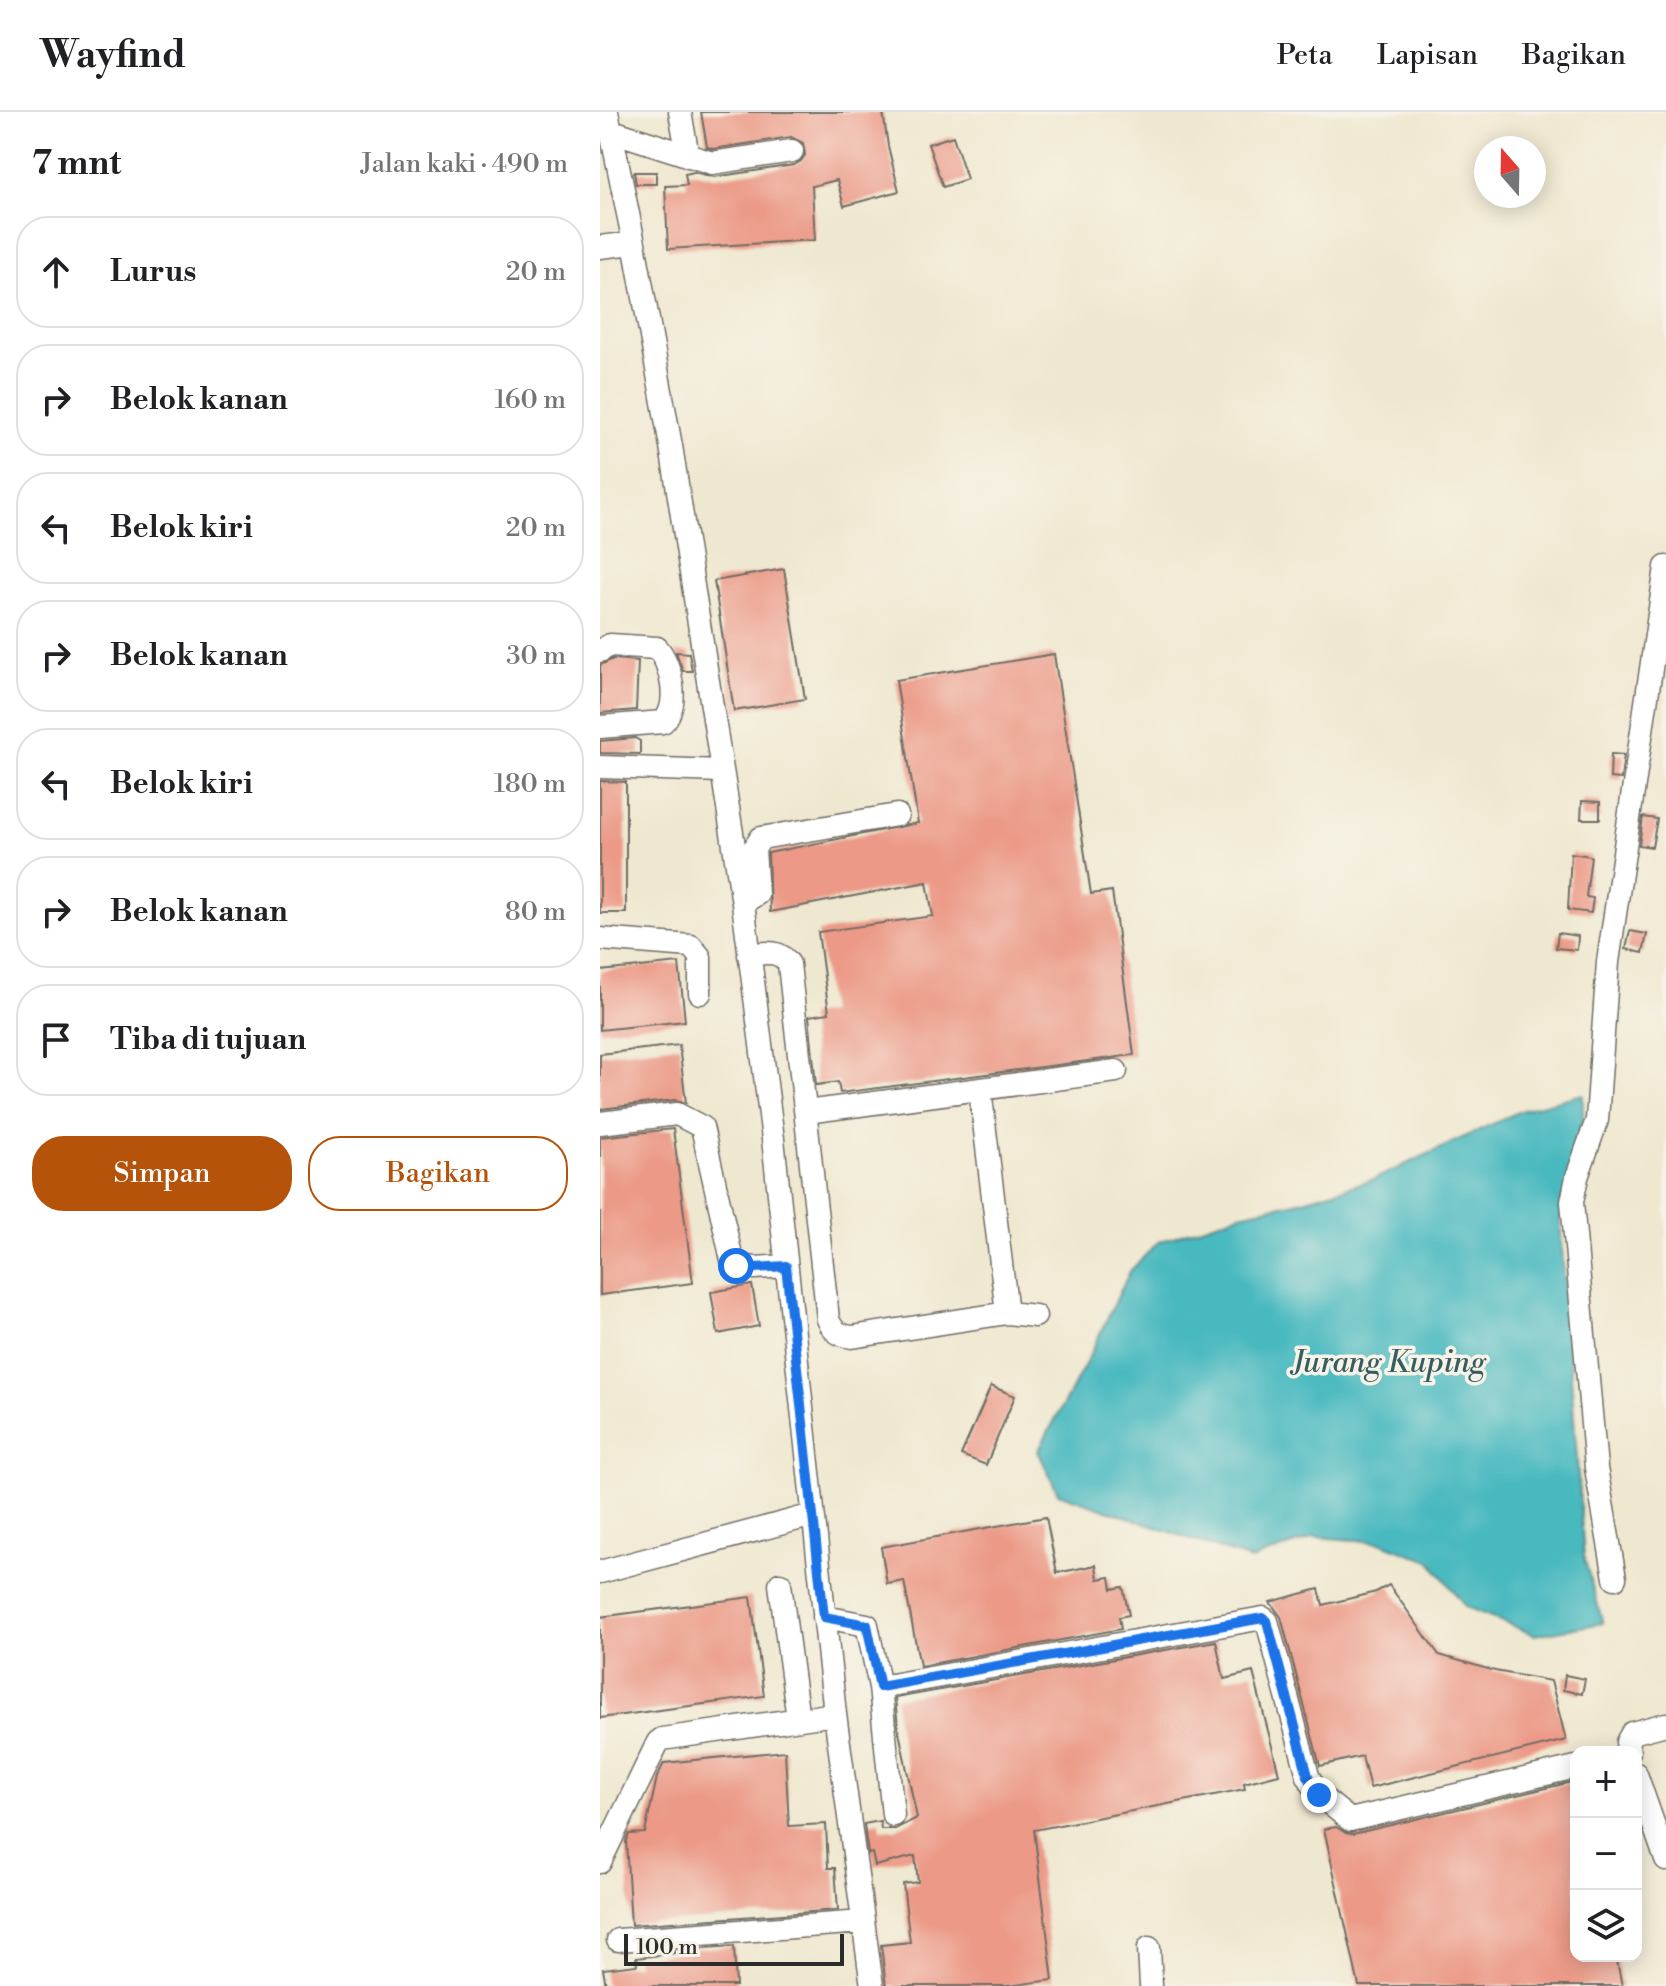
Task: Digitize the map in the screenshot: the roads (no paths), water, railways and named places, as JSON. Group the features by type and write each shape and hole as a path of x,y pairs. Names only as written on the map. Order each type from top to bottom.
{"street":[{"path":"680,112 688,156"},
{"path":"610,122 688,156 712,163 792,151"},
{"path":"610,122 671,446 743,903 773,1139 835,1714 872,1986"},
{"path":"600,247 634,243"},
{"path":"1615,1578 1596,1468 1572,1202 1577,1177 1597,1120 1608,962 1666,567"},
{"path":"600,651 610,645 657,648 664,659 673,689 670,714 663,722 600,727"},
{"path":"673,689 708,686"},
{"path":"600,767 722,771"},
{"path":"743,903 757,894 754,849 761,838 897,815"},
{"path":"600,939 691,946 700,957 700,993"},
{"path":"749,955 770,952 784,957 789,964 831,1329 840,1335 852,1337 1007,1313 1035,1316"},
{"path":"806,1112 1116,1071"},
{"path":"980,1089 1007,1313"},
{"path":"600,1123 677,1114 702,1127 732,1260 736,1266 786,1266"},
{"path":"600,1572 813,1515"},
{"path":"780,1584 798,1719"},
{"path":"824,1617 867,1625 880,1687 893,1815"},
{"path":"880,1687 1263,1618 1267,1621 1308,1776 1319,1795 1350,1820 1570,1768"},
{"path":"600,1862 662,1739 835,1714"},
{"path":"1628,1746 1632,1733 1666,1724"},
{"path":"1642,1791 1666,1860"},
{"path":"618,1940 863,1922"},
{"path":"1149,1948 1151,1986"}],"water":[{"name":"Jurang Kuping","path":"1583,1094 1583,1119 1560,1220 1584,1558 1603,1623 1535,1635 1466,1607 1430,1561 1380,1542 1315,1537 1251,1560 1058,1493 1038,1451 1088,1359 1130,1271 1158,1242 1240,1214 1373,1180 1522,1110"}]}
